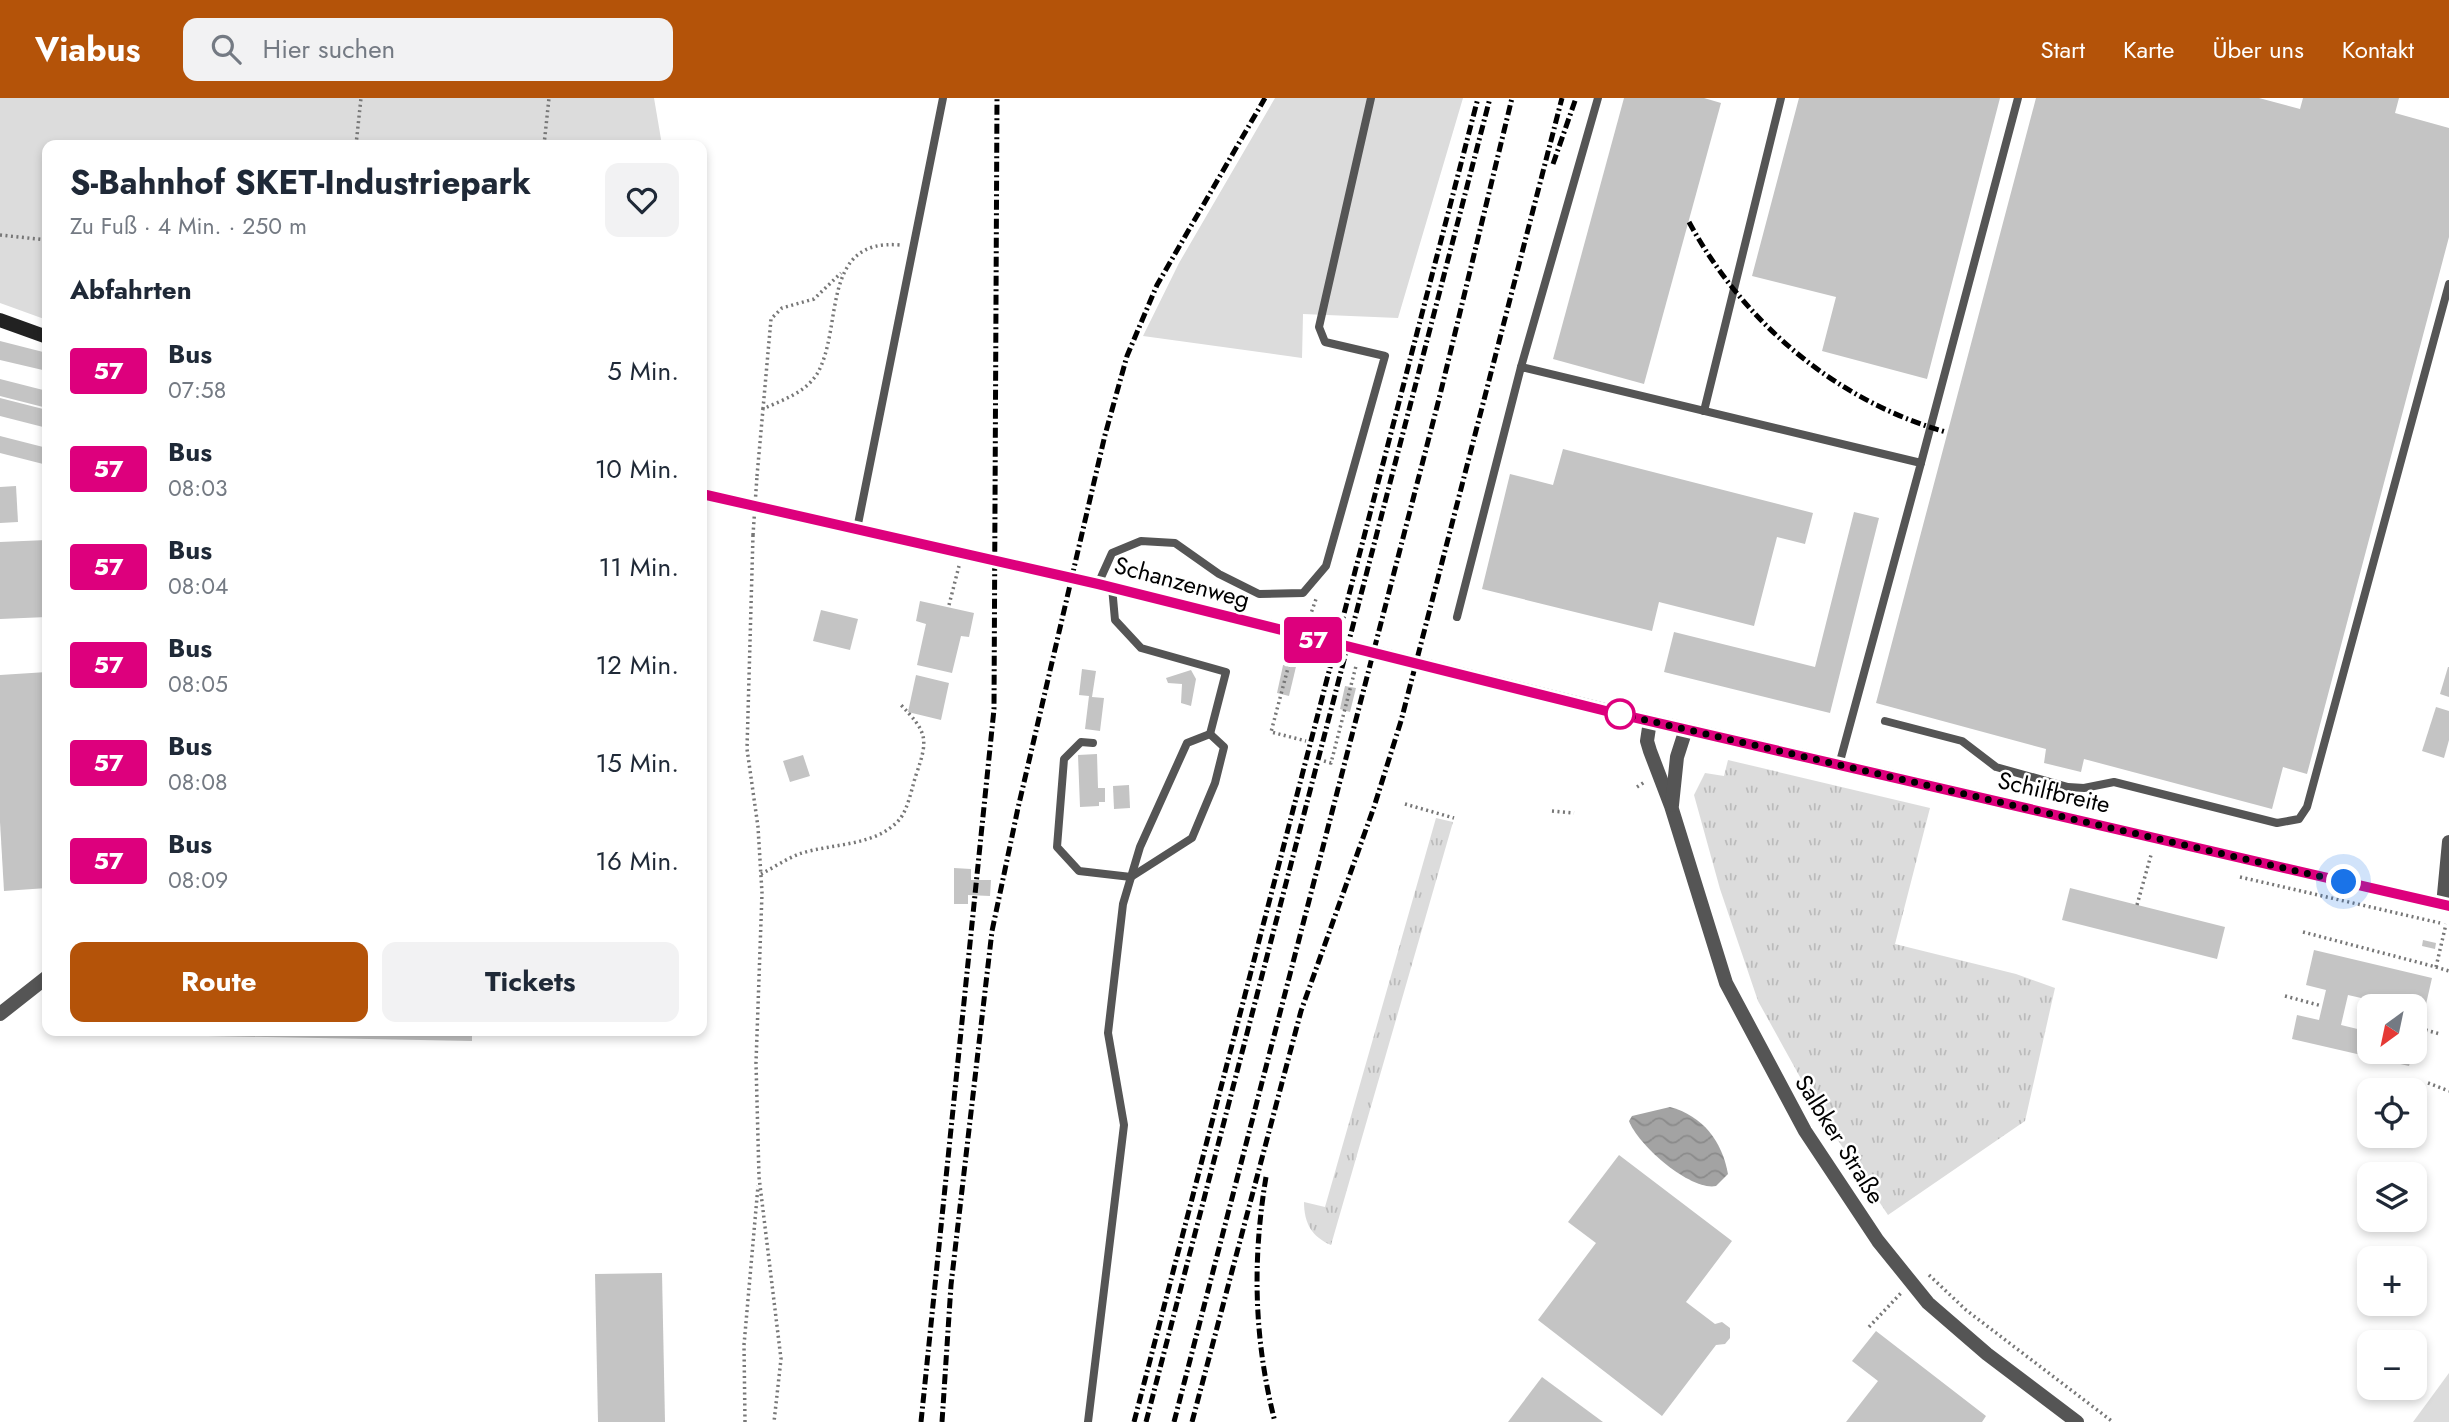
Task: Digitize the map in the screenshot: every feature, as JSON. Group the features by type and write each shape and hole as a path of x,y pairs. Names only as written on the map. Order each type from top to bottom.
{"main road":[{"path":"0,320 42,335"},
{"name":"Schanzenweg","path":"707,495 1105,586 1650,721"},
{"name":"Schilfbreite","path":"1650,721 2446,905"}],"street":[{"name":"Salbker Straße","path":"1650,721 1647,741 1671,806 1726,983 1805,1131 1878,1241 1911,1283 1967,1337 2077,1422"},
{"name":"Salbker Straße","path":"1671,806 1677,757 1686,729"},
{"path":"2446,905 2449,842"},
{"path":"0,1014 42,981"}],"lane":[{"path":"857,530 943,98"},
{"path":"1210,734 1226,672 1141,648 1115,620 1105,586 1112,553 1141,541 1175,543 1219,574 1259,594 1303,593 1326,566 1385,356 1325,342 1319,327 1371,98"},
{"path":"1457,617 1521,367 1598,98"},
{"path":"1704,411 1781,98"},
{"path":"1839,765 2018,98"},
{"path":"1885,721 1962,741 1996,767 2068,787 2084,788 2114,782 2277,823 2299,819 2307,807 2449,284"},
{"path":"1521,367 1921,463"},
{"path":"1088,1422 1124,1125 1108,1033 1123,904 1140,847 1187,743 1210,734"},
{"path":"1093,743 1081,741 1064,759 1057,847 1079,871 1131,877 1192,838 1215,783 1224,747 1210,734"}],"path":[{"path":"357,140 361,98"},
{"path":"545,140 549,98"},
{"path":"0,235 42,239"},
{"path":"774,1422 781,1359 759,1177 756,1063 761,874 758,827 747,749 753,535 771,318 782,308 814,299 843,272 858,253 882,244 913,247"},
{"path":"763,409 799,392 816,375 825,353 843,272"},
{"path":"949,605 957,572"},
{"path":"1293,647 1272,732 1306,741"},
{"path":"1324,761 1331,763 1356,664"},
{"path":"761,874 798,855 860,841 882,832 901,819 923,757 926,738 921,726 900,704"},
{"path":"1405,804 1454,818"},
{"path":"1552,811 1574,813"},
{"path":"2137,905 2151,855"},
{"path":"2436,967 2446,924"},
{"path":"2303,932 2449,971"},
{"path":"2285,996 2322,1006"},
{"path":"2427,1030 2440,1034"},
{"path":"2428,1083 2449,1091"},
{"path":"745,1422 744,1345 759,1177"},
{"path":"1920,1267 1966,1311 2113,1422"},
{"path":"1869,1327 1911,1283"}],"green space":[{"path":"0,98 654,98 661,140 42,140 42,318 0,303"},
{"path":"1275,98 1463,98 1398,318 1303,314 1302,358 1143,336 1179,263"},
{"path":"1728,760 1930,808 1895,944 2016,974 2055,988 2025,1121 1888,1215 1821,1115 1758,1001 1720,889 1694,795 1705,773 1724,776"},
{"path":"1436,818 1453,822 1331,1245 1319,1238 1310,1228 1304,1202 1325,1207"},
{"path":"2449,1373 2449,1422 2413,1422"}],"water":[{"path":"1670,1107 1701,1123 1716,1141 1728,1174 1716,1186 1705,1186 1679,1174 1643,1142 1629,1121 1632,1116"}],"building":[{"path":"1624,98 1704,98 1721,103 1644,384 1553,359"},
{"path":"1799,98 2000,98 1927,379 1822,351 1836,297 1752,276"},
{"path":"2036,98 2259,98 2300,109 2303,98 2399,98 2395,113 2449,128 2449,237 2307,774 2283,767 2272,809 2084,759 2081,772 2044,763 2046,749 1876,703"},
{"path":"0,341 42,352 42,370 0,360"},
{"path":"0,379 42,390 42,407 0,396"},
{"path":"0,398 42,409 42,427 0,416"},
{"path":"0,436 42,447 42,464 0,453"},
{"path":"1563,449 1813,513 1805,544 1777,537 1754,626 1659,602 1652,631 1482,589 1510,474 1553,485"},
{"path":"16,486 18,522 0,523 0,487"},
{"path":"1854,512 1879,518 1830,713 1664,672 1674,632 1815,667"},
{"path":"42,540 42,617 0,619 0,542"},
{"path":"920,601 974,613 969,637 961,636 952,673 917,665 926,624 916,621"},
{"path":"821,610 858,619 850,650 813,641"},
{"path":"1287,647 1300,650 1289,696 1277,693"},
{"path":"2449,667 2449,697 2440,694"},
{"path":"1082,669 1096,671 1092,697 1104,698 1100,731 1085,729 1089,696 1079,695"},
{"path":"1191,670 1196,679 1191,706 1181,703 1182,684 1168,683 1166,678"},
{"path":"42,672 42,888 4,891 0,822 0,675"},
{"path":"916,675 949,683 941,720 908,712"},
{"path":"1345,686 1356,688 1350,712 1340,709"},
{"path":"2436,707 2449,711 2449,740 2444,758 2422,751"},
{"path":"1097,754 1098,788 1105,788 1105,802 1099,802 1099,806 1080,807 1078,755"},
{"path":"803,755 810,776 790,782 783,761"},
{"path":"1129,785 1130,808 1114,809 1113,786"},
{"path":"954,868 971,869 971,880 991,880 990,896 968,895 968,904 954,904"},
{"path":"2070,888 2225,927 2217,959 2062,920"},
{"path":"2423,940 2436,943 2435,949 2422,946"},
{"path":"2314,950 2432,978 2427,1000 2427,994 2357,994 2357,997 2348,995 2341,1025 2357,1029 2357,1054 2292,1039 2297,1015 2319,1020 2326,990 2306,985"},
{"path":"208,1036 472,1036 472,1041"},
{"path":"1619,1155 1732,1241 1686,1302 1715,1324 1722,1322 1730,1328 1730,1338 1725,1344 1716,1345 1662,1416 1538,1320 1596,1243 1568,1222"},
{"path":"662,1273 665,1422 598,1422 595,1274"},
{"path":"1876,1331 1986,1416 1982,1422 1846,1422 1878,1381 1852,1361"},
{"path":"1542,1377 1603,1422 1508,1422"}],"railway":[{"path":"921,1422 994,709 997,98"},
{"path":"942,1422 951,1285 992,931 1105,435 1127,356 1157,285 1265,98"},
{"path":"1134,1422 1478,98"},
{"path":"1146,1422 1490,98"},
{"path":"1174,1422 1439,399 1512,98"},
{"path":"1192,1422 1301,1011 1374,807 1401,721 1562,98"},
{"path":"1553,164 1576,98"},
{"path":"1689,222 1736,293 1796,353 1867,400 1946,432"},
{"path":"1266,1177 1259,1239 1257,1300 1263,1361 1275,1422"}],"bus line":[{"name":"57","path":"707,495 1098,584 1606,711 2449,906"}],"route":[{"path":"1620,714 2344,882"}]}
